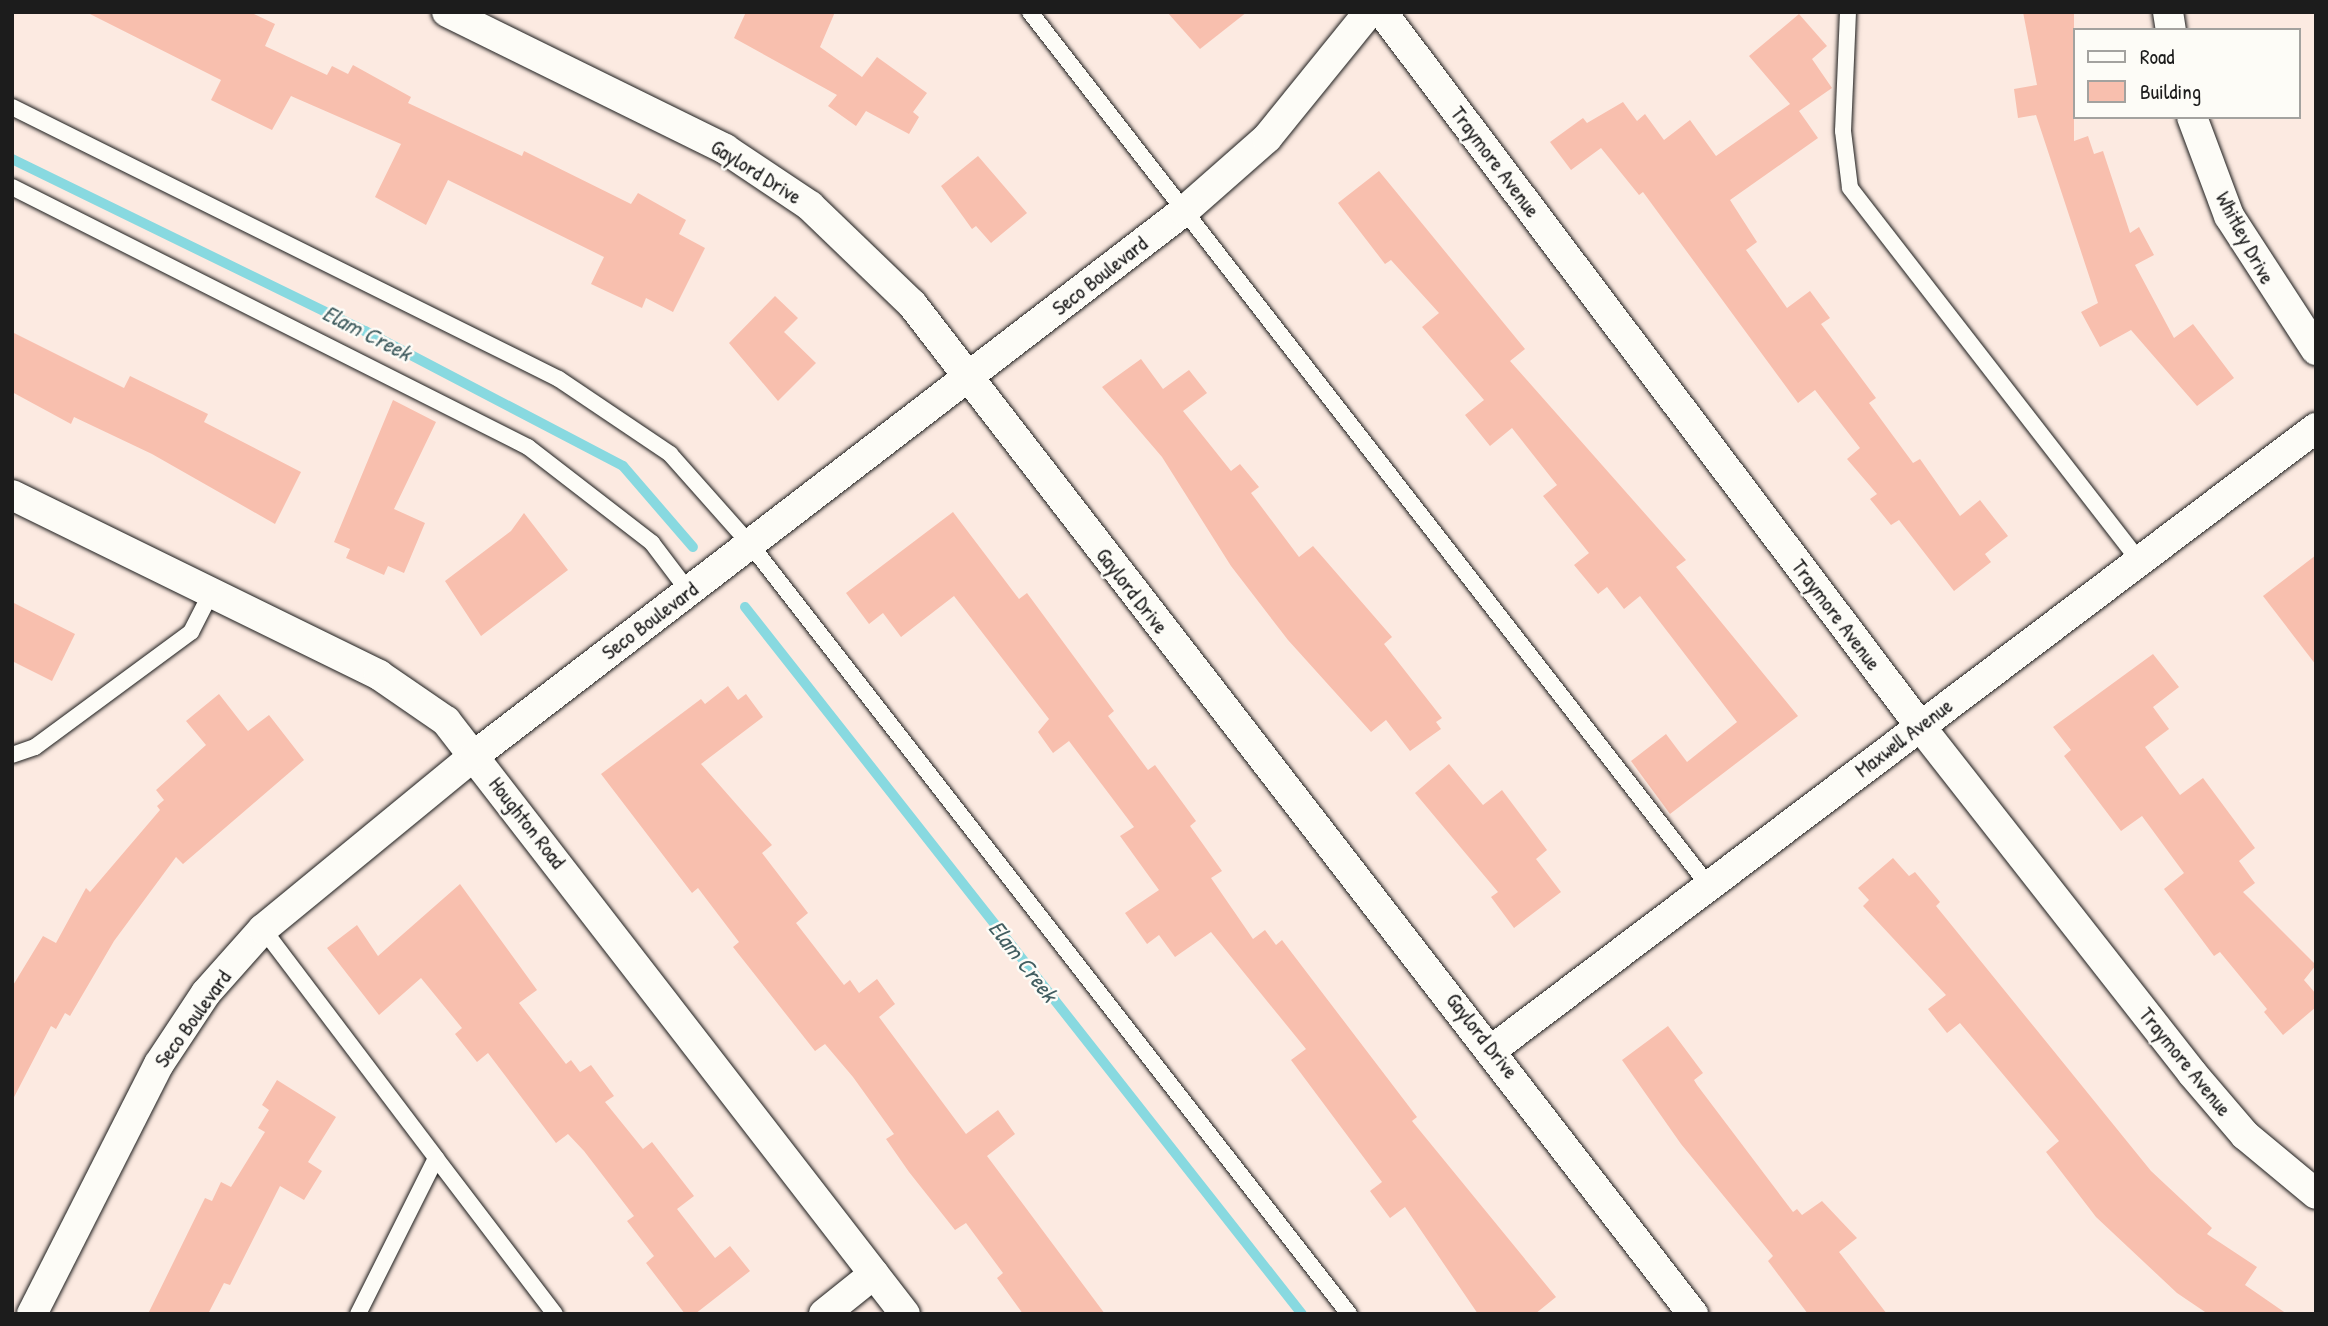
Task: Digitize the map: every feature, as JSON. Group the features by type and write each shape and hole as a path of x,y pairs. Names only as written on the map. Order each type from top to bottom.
{"street":[{"name":"Gaylord Drive","path":"447,12 725,149 810,206 912,304 966,380 1493,1049 1693,1314"},
{"name":"Seco Boulevard","path":"32,1314 159,1064 206,993 263,929 475,755 1184,211 1267,138 1369,12"},
{"name":"Traymore Avenue","path":"1382,12 1920,726 2192,1073 2245,1135 2316,1194"},
{"name":"Whitley Drive","path":"2193,119 2229,216 2316,350"},
{"name":"Maxwell Avenue","path":"1493,1049 2316,428"},
{"name":"Houghton Road","path":"12,495 390,682 446,721 475,755 905,1314"},
{"path":"824,1314 874,1274"}],"lane":[{"path":"1030,12 1709,886"},
{"path":"1848,12 1843,131 1850,188 2139,561"},
{"path":"12,107 559,379 622,417 670,454 750,544 1349,1314"},
{"path":"12,187 528,447 652,543 689,592"},
{"path":"12,755 35,747 191,632 211,593"},
{"path":"263,929 555,1314"},
{"path":"358,1314 436,1158"}],"building":[{"path":"86,12 250,12 275,24 265,46 327,75 332,66 348,74 353,65 411,97 408,103 522,156 524,151 631,204 638,193 686,220 679,234 705,248 673,312 646,298 642,308 591,284 604,257 448,180 426,225 375,197 401,144 291,96 272,130 211,100 221,80"},
{"path":"746,12 835,12 820,47 862,77 877,57 927,93 913,112 919,117 909,134 866,111 856,126 828,106 837,95 734,38"},
{"path":"1167,12 1247,12 1200,49"},
{"path":"2023,12 2074,12 2074,141 2088,136 2094,154 2103,151 2130,233 2139,227 2154,255 2135,265 2174,338 2193,324 2234,378 2197,406 2131,330 2100,347 2081,312 2098,303 2036,115 2018,118 2014,89 2037,85"},
{"path":"1799,14 1827,46 1812,59 1832,88 1799,111 1818,138 1730,200 1757,242 1746,250 1787,308 1810,291 1830,318 1821,324 1876,398 1869,403 1913,463 1920,459 1960,516 1980,500 2008,536 1985,554 1991,562 1954,591 1899,520 1891,525 1870,499 1877,494 1847,459 1860,448 1815,390 1798,403 1643,192 1639,195 1601,148 1571,170 1550,142 1583,118 1587,123 1623,102 1637,121 1645,114 1664,140 1690,120 1716,156 1790,104 1749,56"},
{"path":"978,156 1027,213 991,243 976,226 972,229 941,186"},
{"path":"1379,171 1525,349 1510,361 1686,560 1676,567 1798,716 1670,814 1631,761 1666,734 1687,762 1737,722 1640,596 1624,609 1607,587 1598,594 1574,565 1589,553 1543,496 1557,485 1512,428 1490,446 1465,415 1484,400 1422,327 1439,313 1391,260 1385,264 1338,203"},
{"path":"775,296 798,318 784,332 816,363 778,401 729,343"},
{"path":"12,332 124,388 130,376 208,414 204,422 301,472 275,524 152,454 74,417 71,424 12,392"},
{"path":"1141,359 1163,389 1189,370 1207,393 1183,411 1231,471 1240,464 1259,487 1251,493 1299,557 1313,546 1392,637 1384,644 1442,718 1436,722 1441,729 1410,751 1386,720 1371,732 1288,640 1231,566 1162,457 1102,387"},
{"path":"393,400 436,422 394,509 425,523 404,573 388,566 384,575 346,558 350,549 334,542"},
{"path":"953,512 1019,599 1027,593 1114,711 1108,716 1148,770 1155,765 1196,821 1190,826 1222,871 1211,878 1253,939 1265,930 1276,945 1282,940 1417,1117 1412,1121 1556,1297 1535,1314 1478,1314 1405,1207 1390,1218 1370,1191 1382,1182 1291,1060 1306,1049 1211,932 1175,957 1159,935 1147,944 1125,913 1159,890 1120,836 1134,827 1069,741 1053,753 1038,732 1049,719 954,596 901,637 883,613 869,624 846,593"},
{"path":"524,513 568,570 481,636 445,581 511,531"},
{"path":"2316,555 2316,665 2263,596"},
{"path":"12,602 75,634 52,681 12,661"},
{"path":"2153,654 2179,687 2153,707 2169,729 2145,747 2180,795 2203,778 2255,848 2239,861 2255,883 2243,892 2316,965 2304,980 2316,994 2316,1007 2283,1035 2264,1012 2267,1009 2220,952 2214,956 2164,889 2184,873 2142,816 2121,831 2064,756 2071,750 2053,727"},
{"path":"728,686 738,700 746,694 763,717 701,764 772,845 762,853 808,913 796,923 844,985 850,980 859,993 877,979 895,1004 879,1017 966,1134 998,1110 1015,1134 987,1156 1105,1314 1023,1314 997,1278 1003,1273 966,1223 955,1230 909,1172 886,1139 894,1134 853,1077 825,1044 815,1051 733,947 739,942 698,888 692,893 601,774 701,699 705,704"},
{"path":"219,694 248,731 269,715 304,760 183,864 176,857 114,941 70,1016 65,1013 56,1029 51,1026 12,1101 12,987 43,936 56,943 86,888 90,892 160,810 157,806 164,800 156,790 206,745 186,721"},
{"path":"1449,764 1483,805 1502,790 1547,850 1536,859 1561,892 1514,928 1491,897 1498,892 1415,793"},
{"path":"1893,858 1909,876 1915,872 1940,902 1936,906 2151,1171 2212,1228 2207,1234 2257,1267 2245,1285 2287,1314 2208,1314 2177,1293 2096,1217 2046,1152 2059,1141 1960,1023 1947,1033 1928,1009 1946,995 1863,906 1869,900 1858,888"},
{"path":"460,884 537,990 519,1003 566,1064 571,1060 580,1072 591,1065 614,1096 605,1102 643,1149 652,1142 694,1196 677,1209 715,1258 730,1246 750,1271 695,1314 685,1314 646,1263 654,1256 627,1221 634,1216 584,1151 568,1134 556,1143 488,1053 477,1062 455,1034 462,1028 421,978 379,1015 327,948 357,925 378,956"},
{"path":"1668,1026 1703,1073 1694,1080 1697,1085 1793,1212 1797,1209 1802,1215 1822,1201 1857,1238 1839,1252 1887,1314 1808,1314 1768,1261 1773,1256 1681,1144 1622,1060"},
{"path":"277,1080 336,1117 308,1162 322,1171 304,1200 280,1186 230,1285 224,1283 208,1314 148,1314 205,1198 212,1201 221,1182 231,1187 265,1132 258,1128 269,1110 262,1105"}],"waterway":[{"name":"Elam Creek","path":"12,159 365,331 623,466 693,547"},
{"name":"Elam Creek","path":"745,607 1302,1314"}]}
